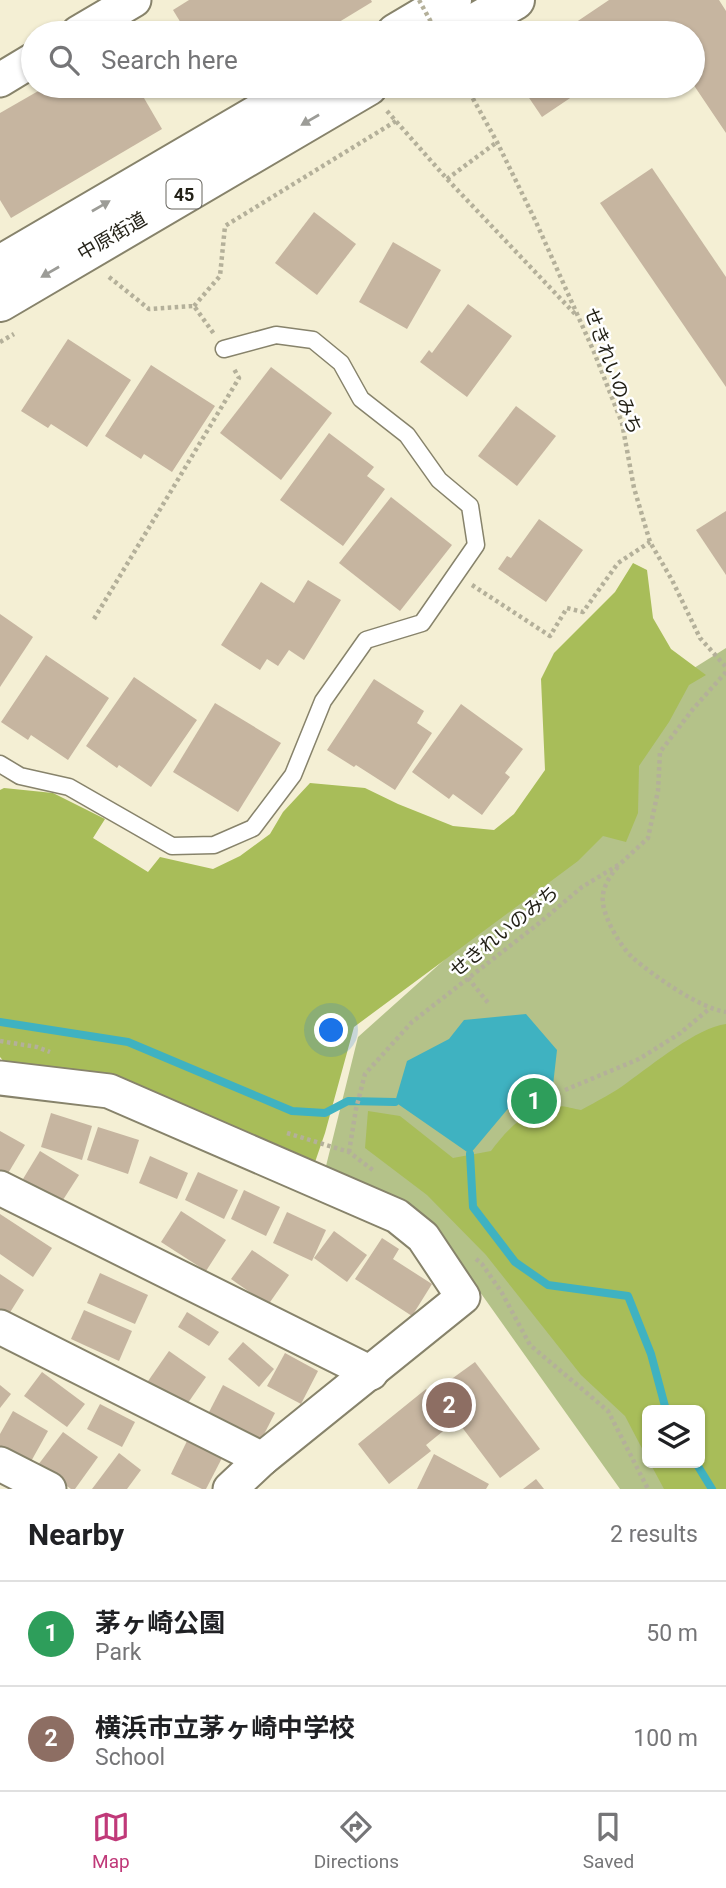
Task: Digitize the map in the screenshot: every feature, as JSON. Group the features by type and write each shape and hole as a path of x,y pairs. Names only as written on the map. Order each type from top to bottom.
{"main road":[{"path":"417,21 453,0"},
{"path":"479,21 515,0"},
{"name":"中原街道","path":"0,265 285,98"},
{"name":"中原街道","path":"11,315 348,98"}],"street":[{"path":"98,21 134,0"},
{"path":"0,80 21,67"},
{"path":"0,1078 109,1091 397,1216 423,1237 463,1297 230,1489"},
{"path":"0,1188 370,1373"},
{"path":"0,1327 262,1460"},
{"path":"0,1464 49,1489"}],"lane":[{"path":"0,764 19,776 69,787 172,846 214,845 253,828 293,775 323,701 366,640 422,623 476,545 470,506 439,480 407,435 361,399 341,363 313,340 276,335 224,348"}],"path":[{"path":"419,0 430,21"},
{"path":"377,98 447,179 579,318"},
{"name":"せきれいのみち","path":"381,1176 349,1152 365,1074 412,1022 582,887 620,864 648,838 658,791 660,752 726,669 700,638 650,542 634,488 622,423 536,222 473,98"},
{"path":"99,283 110,277 149,309 194,306 220,276 225,226 396,121"},
{"path":"447,179 497,142"},
{"path":"94,619 239,378 224,348 194,306"},
{"path":"0,342 11,315"},
{"path":"456,575 550,636 567,608 583,612 618,563 650,542"},
{"path":"620,864 611,875 602,896 607,921 631,956 668,984 709,1009 726,1012"},
{"path":"468,978 489,1004"},
{"path":"565,1090 639,1059 679,1034 709,1009"},
{"path":"472,1255 482,1264 502,1293 530,1345 608,1411 648,1489"}],"green space":[{"path":"633,563 647,570 653,618 671,649 706,675 689,685 669,722 639,766 638,813 626,842 603,836 578,861 354,1027 314,1165 10,1069 0,1057 0,790 4,788 53,793 105,819 93,838 148,872 160,857 213,869 240,856 270,834 283,812 310,783 365,788 453,826 494,830 514,814 545,770 541,679 554,653 615,592"},
{"path":"726,648 726,1489 620,1489 443,1240 405,1204 326,1166 358,1037 594,826 646,698"},
{"path":"726,1024 726,1489 664,1489 653,1468 705,1468 705,1405 642,1405 642,1448 625,1416 581,1375 486,1255 427,1195 365,1148 368,1111 400,1116 453,1158 491,1151 512,1127 529,1114 559,1106 581,1110 617,1090 689,1039"}],"water":[{"path":"526,1014 557,1050 552,1094 516,1099 470,1154 395,1102 407,1061 449,1039 464,1020"}],"building":[{"path":"189,0 372,2 341,21 180,21 173,10"},
{"path":"609,0 719,0 726,11 726,133 702,98 705,98 705,21 578,21"},
{"path":"26,98 144,98 162,129 11,218 0,200 0,113"},
{"path":"529,98 570,98 542,117"},
{"path":"652,168 726,277 726,387 600,203"},
{"path":"314,212 356,244 317,295 275,263"},
{"path":"393,242 441,270 407,329 359,302"},
{"path":"468,304 512,336 467,397 420,362 429,350 432,353"},
{"path":"68,339 131,380 87,447 51,424 48,428 21,411"},
{"path":"151,365 215,406 172,472 144,454 141,459 105,436"},
{"path":"271,367 332,413 281,480 220,433"},
{"path":"516,406 556,436 517,486 478,456"},
{"path":"329,433 374,467 367,476 385,489 343,546 280,500"},
{"path":"391,497 452,545 400,611 339,563"},
{"path":"726,511 726,575 696,530"},
{"path":"539,519 583,550 546,602 498,569 507,556 511,558"},
{"path":"308,580 341,600 304,660 289,650 278,666 267,659 260,670 221,645 261,582 294,603"},
{"path":"0,614 33,637 0,687"},
{"path":"46,655 109,698 68,760 31,735 28,740 1,722"},
{"path":"134,677 197,720 151,787 86,746"},
{"path":"374,679 424,711 417,723 432,733 395,790 327,750"},
{"path":"215,703 281,743 238,812 173,772"},
{"path":"461,704 523,749 505,773 510,777 482,815 453,794 449,799 412,772"},
{"path":"51,1113 92,1126 82,1160 41,1147"},
{"path":"98,1127 139,1140 128,1174 87,1160"},
{"path":"0,1131 25,1145 7,1175 0,1170"},
{"path":"40,1151 79,1175 61,1203 23,1179"},
{"path":"150,1156 188,1173 177,1199 139,1183"},
{"path":"198,1172 238,1190 224,1219 185,1200"},
{"path":"244,1190 280,1207 266,1236 231,1219"},
{"path":"181,1211 226,1240 206,1271 161,1242"},
{"path":"287,1212 326,1230 312,1261 273,1243"},
{"path":"0,1214 52,1248 33,1277 0,1254"},
{"path":"334,1231 367,1255 347,1282 314,1258"},
{"path":"382,1238 399,1249 393,1259 432,1284 412,1316 355,1279"},
{"path":"252,1250 289,1275 268,1305 231,1279"},
{"path":"100,1273 148,1295 135,1324 87,1303"},
{"path":"0,1274 24,1290 4,1322 0,1319"},
{"path":"84,1310 132,1331 119,1361 71,1339"},
{"path":"187,1312 219,1332 209,1346 178,1327"},
{"path":"243,1342 274,1369 259,1387 228,1359"},
{"path":"169,1351 206,1377 183,1410 146,1384"},
{"path":"285,1353 318,1371 301,1404 267,1386"},
{"path":"475,1362 540,1449 500,1478 435,1391"},
{"path":"42,1372 85,1404 67,1427 24,1396"},
{"path":"0,1385 11,1394 0,1408"},
{"path":"223,1385 275,1413 259,1444 207,1416"},
{"path":"426,1389 453,1423 426,1445 431,1451 389,1484 358,1444"},
{"path":"100,1404 135,1422 122,1447 87,1429"},
{"path":"13,1411 48,1431 29,1465 0,1449 0,1434"},
{"path":"63,1432 98,1457 75,1489 71,1489 38,1465"},
{"path":"187,1441 222,1458 206,1489 171,1474"},
{"path":"119,1453 141,1470 127,1489 92,1489"},
{"path":"434,1454 489,1484 486,1489 417,1489"},
{"path":"536,1479 544,1489 523,1489"}],"waterway":[{"path":"0,1022 128,1042 292,1111 325,1113 348,1101 395,1102"},
{"path":"470,1154 473,1207 515,1262 548,1285 628,1296 651,1354 665,1405"},
{"path":"699,1468 712,1489"}],"place":[{"name":"茅ヶ崎公園","path":"534,1101"},
{"name":"横浜市立茅ヶ崎中学校","path":"449,1405"}]}
